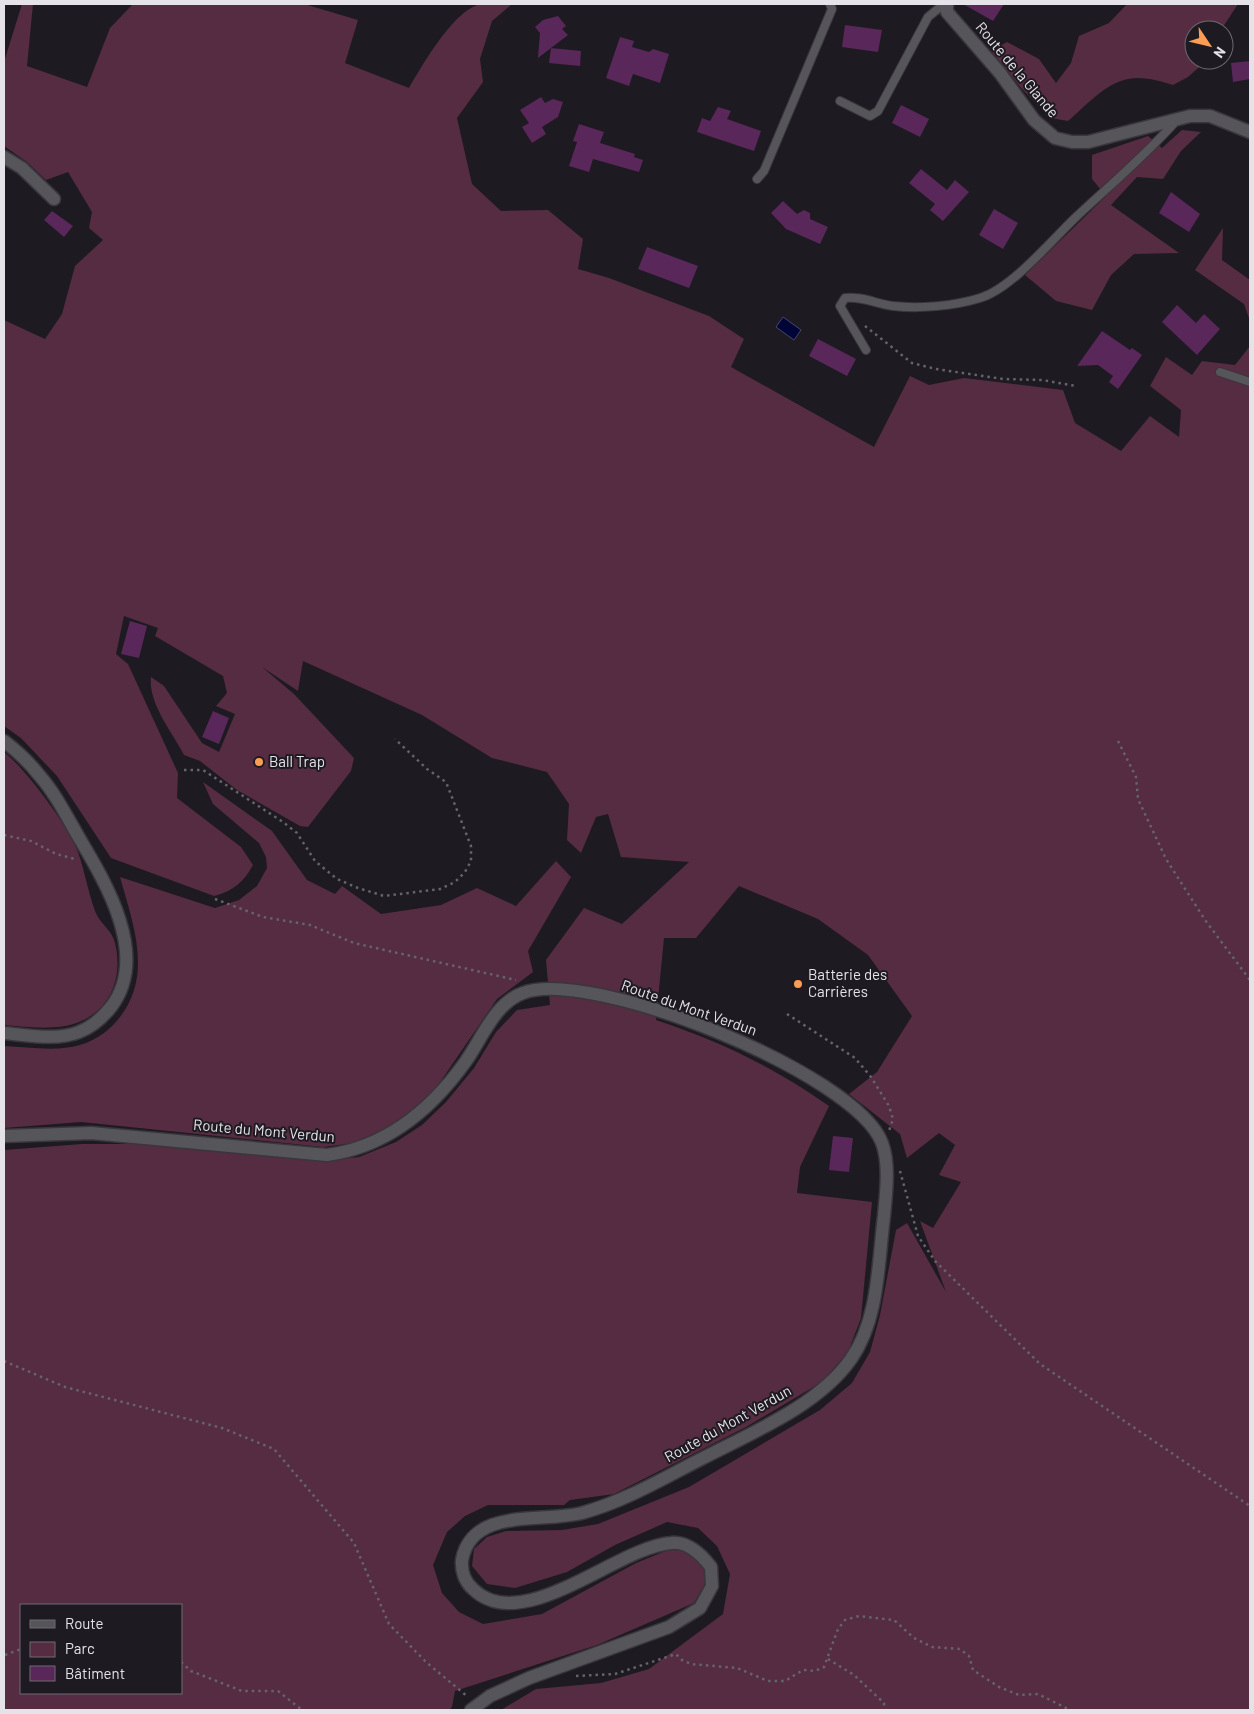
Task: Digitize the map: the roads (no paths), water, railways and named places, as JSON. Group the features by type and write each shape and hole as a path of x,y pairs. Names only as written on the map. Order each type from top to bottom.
{"street":[{"name":"Route de la Glande","path":"945,4 946,12 1000,73 1034,120 1055,138 1072,142 1088,142 1179,118 1210,116 1250,132"},
{"path":"4,158 22,168 54,199"},
{"path":"4,741 40,775 95,864 124,938 127,968 121,993 103,1017 79,1032 51,1037 4,1032"},
{"name":"Route du Mont Verdun","path":"4,1136 91,1133 327,1155 353,1151 394,1132 439,1094 465,1062 490,1024 510,999 524,992 545,987 568,988 645,1007 716,1032 763,1052 808,1075 850,1104 872,1128 882,1142 886,1171 885,1203 876,1289 869,1321 853,1356 831,1383 777,1419 618,1502 576,1514 496,1523 479,1531 467,1544 461,1564 466,1582 482,1598 500,1604 530,1600 558,1592 639,1552 673,1542 692,1547 711,1567 712,1586 700,1608 669,1627 528,1678 490,1696 473,1708"}],"lane":[{"path":"757,179 764,171 832,9 830,4"},
{"path":"840,102 870,116 878,111 928,17 945,4"},
{"path":"866,350 840,306 845,298 865,298 894,306 928,306 980,298 1002,288 1102,192 1147,154 1179,118"},
{"path":"1220,372 1250,382"}],"place":[{"name":"Ball Trap","path":"259,762"},
{"name":"Batterie des Carrières","path":"798,984"}]}
